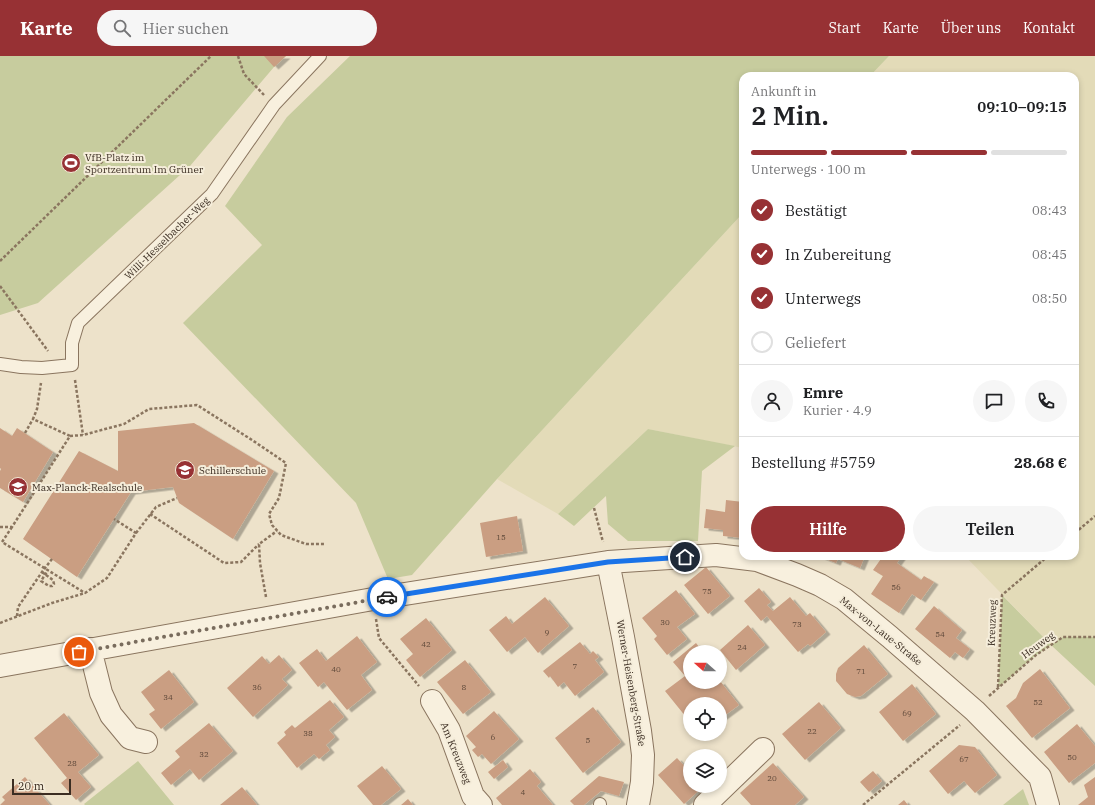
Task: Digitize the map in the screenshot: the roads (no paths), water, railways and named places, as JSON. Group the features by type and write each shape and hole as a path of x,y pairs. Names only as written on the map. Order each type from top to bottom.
{"street":[{"name":"Max-von-Laue-Straße","path":"0,666 373,599 608,562 716,556 739,558"},
{"name":"Max-von-Laue-Straße","path":"757,560 820,585 844,599 890,637 975,711 1040,777 1048,805"},
{"name":"Werner-Heisenberg-Straße","path":"608,562 640,730 643,755 642,782 638,805"},
{"path":"90,649 101,693 111,715 130,738 146,742"},
{"name":"Am Kreuzweg","path":"432,701 448,730 473,796 481,805"},
{"path":"705,805 763,749"}],"lane":[{"name":"Willi-Hesselbacher-Weg","path":"0,364 42,368 72,366 72,343 78,323 212,194 274,105 320,56"}],"place":[{"name":"VfB-Platz im Sportzentrum Im Grüner","path":"71,163"},
{"name":"Schillerschule","path":"185,470"},
{"name":"Max-Planck-Realschule","path":"18,487"}]}
